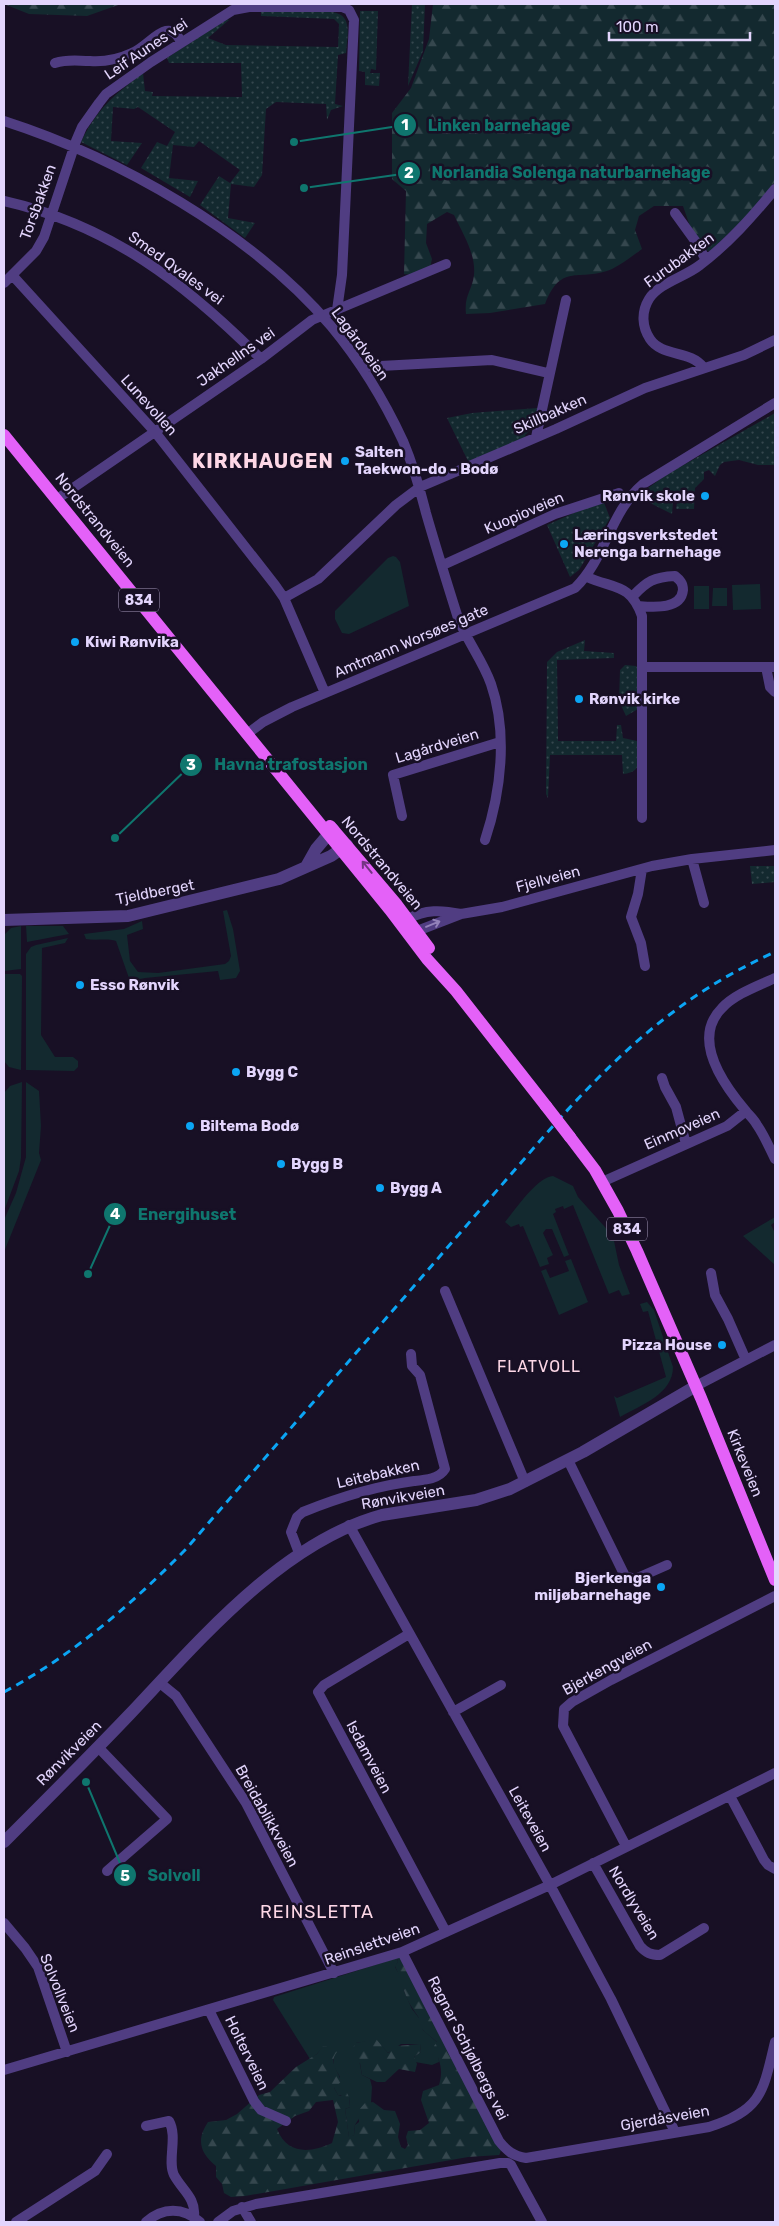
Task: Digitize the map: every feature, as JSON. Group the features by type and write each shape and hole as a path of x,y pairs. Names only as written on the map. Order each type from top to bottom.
{"main road":[{"name":"Nordstrandveien","path":"4,435 273,766 410,926 450,979 456,991 570,1137 602,1182"},
{"name":"834","path":"602,1182 637,1251 696,1386"},
{"name":"Kirkeveien","path":"696,1386 775,1580"}],"street":[{"name":"Leif Aunes vei","path":"74,149 82,127 106,94 225,14 241,8 342,7 349,10 353,14 354,20 342,275 337,310"},
{"path":"55,63 67,59 104,61 119,58 133,53 164,31 175,32 182,42"},
{"name":"Lagårdveien","path":"4,121 74,149 136,178 203,217 253,253 302,296 322,316 362,367 404,443 420,487 458,618 464,634 491,683 498,709 500,742 496,794 485,840"},
{"name":"Torsbakken","path":"4,283 36,252 44,237 74,149"},
{"name":"Furubakken","path":"703,367 698,360 660,348 651,341 646,332 644,308 650,297 706,260 726,244 775,189"},
{"name":"Smed Qvales vei","path":"4,201 52,214 95,232 129,250 195,297 222,320 261,359"},
{"path":"675,213 696,242 706,260"},
{"name":"Jakhellns vei","path":"57,499 261,359 312,320 446,264"},
{"name":"Lunevollen","path":"13,276 155,432 284,598 325,694"},
{"path":"536,437 548,373 566,300"},
{"name":"Skillbakken","path":"284,598 318,579 396,505 420,487 645,388 703,367 744,355 775,340"},
{"path":"362,367 492,360 548,373"},
{"name":"Amtmann Worsøes gate","path":"247,734 263,722 325,694 575,588 587,577 620,511 634,491 775,403"},
{"name":"Kuopioveien","path":"443,564 555,514 619,492"},
{"path":"633,596 646,582 656,578 675,576 680,580 683,591 681,598 676,603 653,607 638,606"},
{"path":"587,577 612,585 633,596 638,606 643,629 642,818"},
{"path":"643,668 770,667 770,687 775,692"},
{"name":"Lagårdveien","path":"402,816 393,775 500,742"},
{"name":"Tjeldberget","path":"307,865 330,832"},
{"name":"Tjeldberget","path":"4,920 128,916 264,884 279,879 344,848"},
{"name":"Fjellveien","path":"410,926 502,907 642,869 692,859 775,850"},
{"path":"692,859 704,902"},
{"path":"642,869 638,894 630,917 641,942 645,966"},
{"name":"Fjellveien","path":"410,926 416,914 431,911 461,914"},
{"name":"Einmoveien","path":"602,1182 728,1126 746,1111 718,1069 712,1057 708,1038 712,1023 721,1008 731,1000 775,978"},
{"path":"662,1078 676,1107 686,1144"},
{"path":"746,1111 757,1124 775,1159"},
{"path":"711,1273 715,1295 746,1360"},
{"path":"445,1290 525,1482"},
{"name":"Rønvikveien","path":"4,1842 228,1612 299,1554 349,1525 382,1514 476,1500 525,1482 568,1460 696,1386 775,1345"},
{"name":"Leitebakken","path":"299,1554 291,1532 297,1517 303,1512 360,1491 426,1480 442,1474 445,1469 420,1376 412,1366 411,1354"},
{"path":"568,1460 625,1576 635,1579 667,1565"},
{"name":"Leiteveien","path":"349,1525 550,1885 611,1999 676,2132"},
{"name":"Bjerkengveien","path":"626,1846 563,1726 564,1709 572,1702 619,1676 775,1596"},
{"name":"Isdamveien","path":"409,1634 324,1685 318,1692 446,1932"},
{"name":"Breidablikkveien","path":"160,1683 176,1696 246,1803 334,1973"},
{"path":"453,1712 501,1684"},
{"path":"98,1747 167,1819 107,1871"},
{"name":"Reinslettveien","path":"4,2070 402,1952 550,1885 775,1773"},
{"path":"730,1796 764,1860 775,1869"},
{"name":"Nordlyveien","path":"593,1863 640,1946 646,1952 660,1955 704,1928"},
{"name":"Solvollveien","path":"4,1923 25,1948 38,1968 67,2052"},
{"name":"Ragnar Schjølbergs vei","path":"402,1952 542,2222"},
{"name":"Holterveien","path":"209,2010 254,2101 261,2110 286,2120"},
{"name":"Gjerdåsveien","path":"218,2222 242,2207 510,2158 526,2158 710,2127 742,2114 760,2095 775,2042"},
{"path":"146,2126 164,2120 169,2121 171,2124 174,2144 174,2174 192,2200 197,2219"},
{"path":"16,2222 95,2171 108,2154"},
{"path":"242,2207 251,2222"},
{"path":"146,2222 153,2216 169,2211 183,2212 197,2219"}],"green space":[{"path":"4,4 121,4 87,16 29,14"},
{"path":"412,4 425,4 423,51 408,86"},
{"path":"433,4 775,4 775,182 745,218 710,251 705,250 691,229 683,206 654,206 639,216 635,230 642,249 616,267 600,273 565,278 558,282 551,291 545,304 490,313 466,314 466,302 473,280 474,267 468,244 454,215 447,212 427,224 426,243 432,259 430,268 412,275 404,274 406,191 392,179 392,113 411,88 429,39"},
{"path":"360,11 378,11 376,70 371,69 370,73 380,73 379,86 365,85 365,72 359,71"},
{"path":"261,12 331,12 343,17 348,27 346,53 338,55 335,104 343,106 331,110 327,120 326,104 276,102 266,109 262,175 254,187 231,184 228,218 255,223 245,238 200,205 219,176 230,183 240,170 199,141 194,147 173,145 169,178 198,181 190,197 141,168 157,142 167,146 175,132 138,107 134,109 113,107 111,141 142,143 127,165 81,142 93,120 107,103 143,73 145,91 153,92 152,96 242,97 241,63 169,63 167,58 227,19 229,20 208,38 226,45 338,47 339,24 334,19 261,16"},
{"path":"538,408 535,426 525,435 527,441 468,461 447,418 472,413"},
{"path":"775,413 775,465 758,465 739,460 724,462 720,465 715,476 709,470 704,472 704,479 695,488 694,509 676,509 677,502 673,503 672,514 642,499 640,494 666,475"},
{"path":"603,500 610,518 579,570 570,577 547,525"},
{"path":"393,556 400,562 409,606 349,634 342,633 335,619 335,611 388,558"},
{"path":"760,584 761,609 733,610 732,585"},
{"path":"694,586 709,586 709,609 694,609"},
{"path":"713,588 727,588 727,606 712,606"},
{"path":"585,640 584,651 614,653 614,658 557,660 558,741 616,741 617,725 621,725 623,738 637,741 638,764 634,771 623,774 622,755 550,755 548,798 546,794 547,662 557,652"},
{"path":"625,665 638,668 638,709 626,716 619,701 620,670"},
{"path":"750,866 775,866 775,882 752,884"},
{"path":"227,910 233,929 240,971 236,978 220,980 218,971 130,981 116,941 86,939 84,934 124,929 142,921 143,929 127,935 130,961 138,972 158,973 225,964 231,956 223,911"},
{"path":"21,926 21,969 4,971 4,935 11,928"},
{"path":"26,926 63,926 69,934 27,942"},
{"path":"68,938 65,943 42,948 41,1035 55,1057 73,1057 78,1061 78,1067 74,1071 26,1070 26,954 31,947 36,945"},
{"path":"4,974 20,974 22,976 21,1070 9,1067 4,1061"},
{"path":"22,1082 21,1158 19,1171 4,1211 4,1093 10,1086"},
{"path":"26,1082 39,1091 41,1126 39,1153 41,1160 4,1252 4,1220 16,1193 26,1157"},
{"path":"553,1176 573,1186 578,1197 613,1236 619,1265 630,1294 622,1296 619,1290 609,1294 573,1205 564,1209 563,1206 555,1209 556,1212 553,1214 569,1255 564,1257 552,1229 546,1229 543,1233 553,1255 547,1258 549,1264 540,1267 523,1226 520,1227 519,1224 511,1227 505,1222 540,1182"},
{"path":"775,1217 775,1222 771,1225 775,1233 775,1265 743,1236"},
{"path":"571,1259 588,1302 559,1315 541,1271 546,1269 550,1278 569,1271 565,1261"},
{"path":"647,1302 654,1310 673,1367 672,1376 662,1392 620,1417 614,1396 617,1398 666,1377 648,1311 643,1312 640,1304"},
{"path":"400,1957 502,2148 499,2155 468,2157 245,2196 231,2197 224,2193 222,2184 216,2177 216,2166 203,2151 201,2140 208,2122 226,2120 237,2114 259,2095 270,2092 296,2067 317,2054 323,2046 335,2047 337,2052 334,2063 341,2082 334,2088 338,2095 341,2096 346,2091 349,2097 350,2107 345,2109 349,2137 354,2135 355,2125 359,2122 358,2111 365,2103 373,2102 384,2110 395,2111 400,2124 398,2137 401,2147 405,2149 408,2145 406,2137 408,2131 420,2130 429,2123 421,2100 423,2091 439,2085 441,2069 434,2046 437,2042 420,2026 419,2018 408,2000 395,1966 398,1962 397,1958","holes":["333,2100 338,2122 332,2143 308,2150 300,2150 287,2144 277,2129 295,2116 309,2111 316,2102"]},
{"path":"397,1958 398,1962 395,1967 402,1979 404,1991 412,2009 419,2018 423,2030 437,2042 439,2062 432,2065 415,2062 414,2057 421,2052 420,2044 401,2044 388,2053 376,2040 356,2043 362,2075 370,2079 372,2087 371,2103 368,2104 355,2125 354,2135 349,2138 345,2109 350,2107 349,2097 338,2095 334,2088 340,2077 334,2067 334,2054 324,2046 310,2059 273,2000 274,1997"},
{"path":"376,2039 388,2053 390,2052 390,2045 420,2044 421,2052 414,2057 417,2064 415,2072 399,2069 385,2082 377,2082 362,2075 360,2063 354,2061 351,2050 356,2043"}],"railway":[{"path":"4,1692 54,1662 100,1628 144,1590 186,1549 545,1135 623,1054 678,1008 740,969 775,952"}],"place":[{"name":"Linken barnehage","path":"294,142"},
{"name":"Norlandia Solenga naturbarnehage","path":"304,188"},
{"name":"Salten Taekwon-do - Bodø","path":"345,461"},
{"name":"Rønvik skole","path":"705,496"},
{"name":"Læringsverkstedet Nerenga barnehage","path":"564,544"},
{"name":"Kiwi Rønvika","path":"75,642"},
{"name":"Rønvik kirke","path":"579,699"},
{"name":"Havna trafostasjon","path":"115,838"},
{"name":"Esso Rønvik","path":"80,985"},
{"name":"Bygg C","path":"236,1072"},
{"name":"Biltema Bodø","path":"190,1126"},
{"name":"Bygg B","path":"281,1164"},
{"name":"Bygg A","path":"380,1188"},
{"name":"Energihuset","path":"88,1274"},
{"name":"Pizza House","path":"722,1345"},
{"name":"Bjerkenga miljøbarnehage","path":"661,1587"},
{"name":"Solvoll","path":"86,1782"}],"district":[{"name":"KIRKHAUGEN","path":"263,461"},
{"name":"FLATVOLL","path":"539,1366"},
{"name":"REINSLETTA","path":"317,1912"}]}
